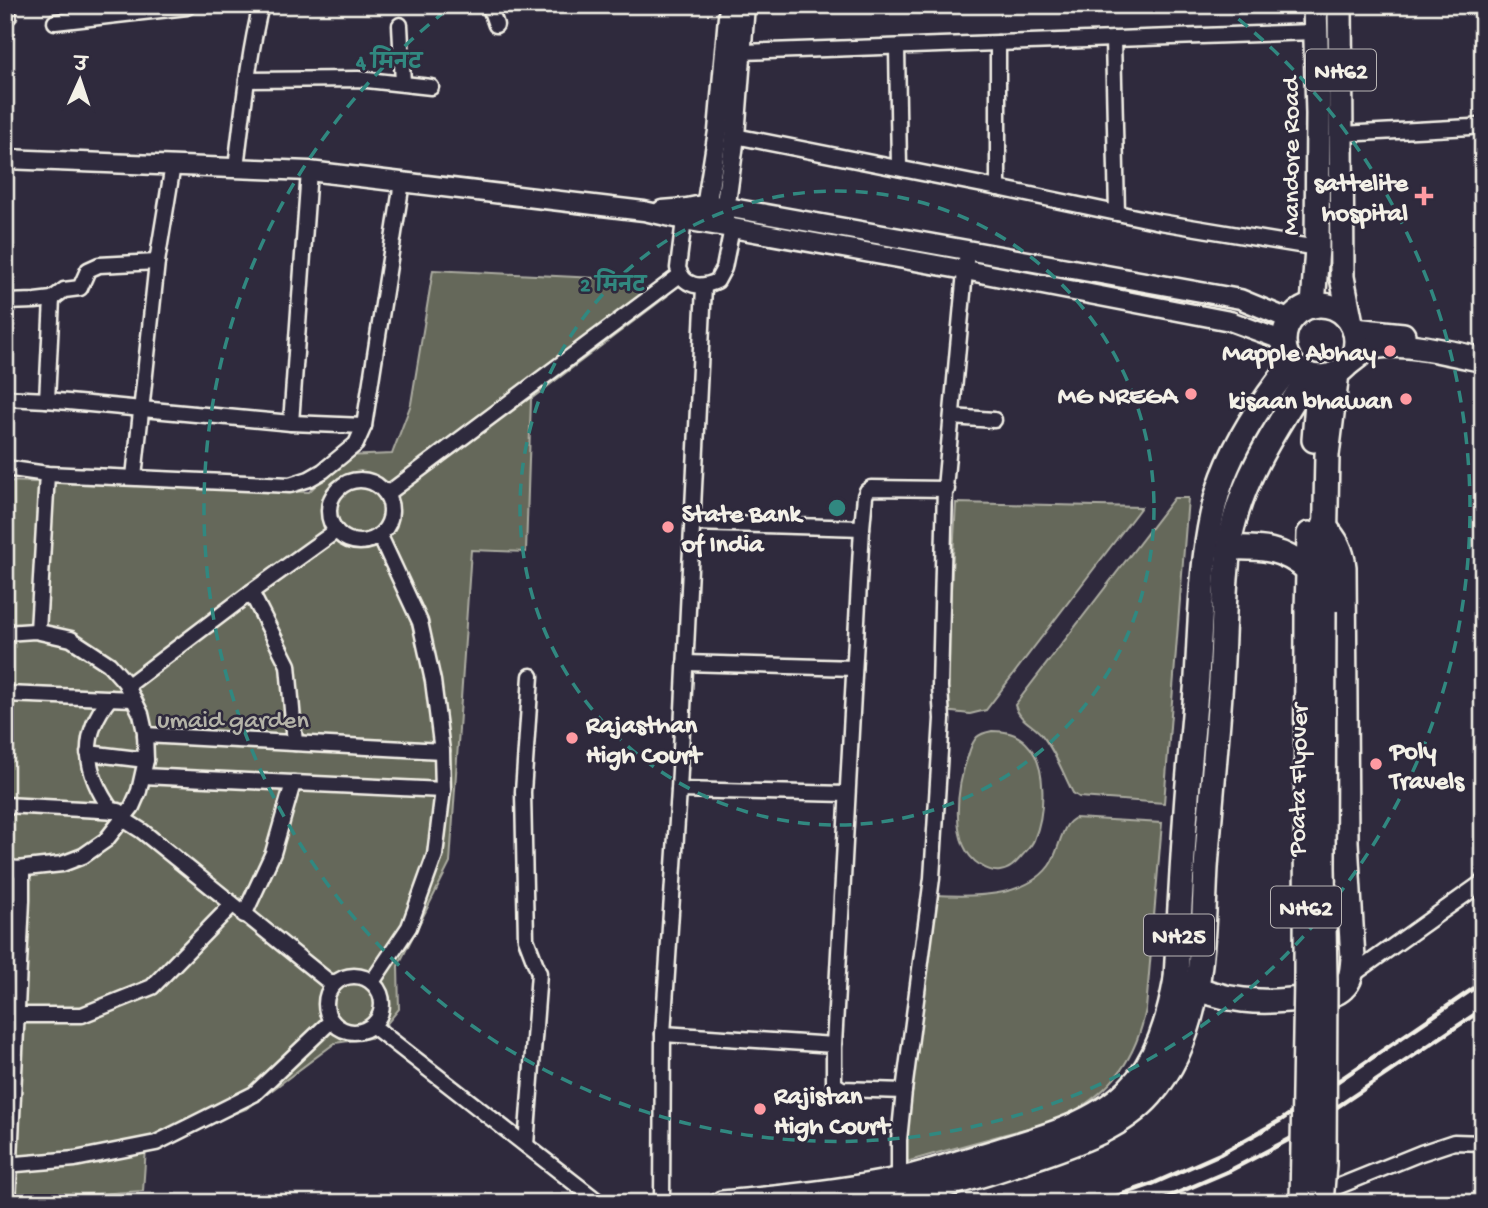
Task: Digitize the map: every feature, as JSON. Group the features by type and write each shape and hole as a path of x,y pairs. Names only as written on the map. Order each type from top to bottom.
{"main road":[{"name":"Mandore Road","path":"1313,306 1317,248 1318,114 1315,5"},
{"name":"Mandore Road","path":"1340,5 1342,277 1353,327"},
{"path":"1287,330 1304,309 1324,305 1344,314 1353,327 1483,348"},
{"name":"NH62","path":"1321,370 1354,353 1356,342 1353,327"},
{"name":"NH62","path":"1287,330 1285,349 1321,370"},
{"name":"NH25","path":"722,1203 856,1188 899,1180 1030,1141 1084,1121 1114,1103 1130,1089 1148,1065 1160,1037 1176,979 1187,794 1210,524 1232,457 1274,386 1321,370 1368,348 1388,345 1413,346 1483,359"},
{"name":"NH62","path":"1321,370 1327,455 1324,526"},
{"name":"NH62","path":"1308,570 1313,454 1321,370"},
{"name":"NH25","path":"873,1203 924,1192 1009,1166 1110,1127 1150,1095 1177,1054 1198,990 1228,548 1235,517 1252,474 1321,370"},
{"path":"1176,979 1198,990 1247,1002 1287,1001 1334,994 1346,986 1351,976 1353,958 1346,842 1343,567 1338,544 1324,526"},
{"name":"Poata Flyover","path":"1302,1203 1306,790 1316,611 1324,526"},
{"path":"1228,548 1268,549 1286,554 1308,570"},
{"name":"Poata Flyover","path":"1308,570 1316,611 1323,867 1324,1152 1321,1203"},
{"path":"1187,794 1211,795"}],"street":[{"path":"55,22 95,12 187,5"},
{"path":"236,167 247,80 261,5"},
{"path":"489,5 496,25"},
{"path":"684,220 678,261 680,275 689,284 704,287 717,281 724,268 719,226 707,204 718,131 729,5"},
{"path":"719,226 726,207 735,136 746,5"},
{"path":"400,25 403,83"},
{"path":"743,52 1314,32"},
{"path":"1113,39 1117,213"},
{"path":"998,43 998,188"},
{"path":"897,47 900,168"},
{"path":"247,80 358,79 431,87"},
{"path":"1342,134 1483,125"},
{"path":"735,136 1117,213 1317,248"},
{"path":"5,159 309,171 644,211 1287,330"},
{"path":"134,477 157,262 173,165"},
{"path":"290,423 309,171"},
{"path":"5,468 47,474 290,485 323,471 356,444 364,426 402,182"},
{"path":"644,211 707,204 1240,299 1287,330"},
{"path":"899,1180 899,1140 904,1091 932,878 942,719 940,687 945,488 967,250"},
{"path":"5,302 52,299 64,290 80,288 88,270 99,265 157,262"},
{"path":"387,494 680,275"},
{"path":"662,1203 663,1034 679,790 704,287"},
{"path":"47,400 52,299"},
{"path":"5,398 290,423 364,426"},
{"path":"952,417 994,420"},
{"path":"38,631 47,474"},
{"path":"361,480 371,482 387,494 392,512 390,521 380,536 362,543 352,542 336,531 331,522 330,502 342,486 361,480"},
{"path":"904,1091 842,1089 834,1084 862,528 865,496 871,488 947,489"},
{"path":"693,523 862,528"},
{"path":"5,694 110,698 130,693 251,592 336,531"},
{"path":"372,982 409,927 435,855 443,790 442,751 433,681 420,622 380,536"},
{"path":"251,592 288,665 295,743"},
{"path":"5,633 38,631 71,639 109,664 141,714 146,760 139,791 106,840 83,856 62,864 22,869 5,867"},
{"path":"685,663 854,668"},
{"path":"526,1145 539,973 526,939 523,792 531,676"},
{"path":"110,698 98,713 88,753 93,774 105,802 332,985"},
{"path":"145,735 442,751"},
{"path":"88,753 146,760"},
{"path":"143,776 443,790"},
{"path":"244,915 272,853 293,783"},
{"path":"679,790 847,794"},
{"path":"5,805 121,814"},
{"path":"8,1203 11,1015 22,900 22,869"},
{"path":"1351,976 1483,882"},
{"path":"11,1015 82,1015 152,988 232,905"},
{"path":"351,976 361,976 372,982 379,990 383,1005 373,1026 365,1031 348,1032 331,1021 325,1002 332,985 351,976"},
{"path":"7,1165 75,1159 156,1143 254,1094 331,1021"},
{"path":"373,1026 600,1203"},
{"path":"663,1034 834,1045"},
{"path":"1296,1203 1454,1142 1483,1143"}],"green space":[{"name":"umaid garden","path":"433,270 617,279 667,296 531,399 526,552 471,550 450,863 398,966 399,1009 376,1037 335,1043 248,1108 146,1148 143,1191 5,1200 5,481 309,492 345,456 392,454 411,404"},
{"path":"1174,498 1188,498 1164,803 1079,797 1073,793 1046,741 1022,718 1015,705"},
{"path":"956,503 1141,507 986,710 970,714 944,711"},
{"path":"992,731 1010,733 1026,743 1038,763 1042,790 1038,829 1033,842 1012,866 997,871 982,866 970,856 959,830 958,814 961,783 971,746 979,736"},
{"path":"1075,818 1162,823 1146,1009 1136,1043 1110,1083 1085,1105 1069,1114 1053,1121 903,1163 935,895 996,893 1012,890 1039,877 1049,866 1064,830"}],"railway":[{"path":"1097,1203 1152,1184 1220,1154 1281,1120 1483,982"},
{"path":"1154,1203 1229,1171 1288,1140 1483,1009"}],"place":[{"name":"sattelite hospital","path":"1424,196"},
{"name":"Mapple Abhay","path":"1390,351"},
{"name":"MG NREGA","path":"1191,394"},
{"name":"kisaan bhawan","path":"1406,399"},
{"name":"State Bank of India","path":"668,527"},
{"name":"Rajasthan High Court","path":"572,738"},
{"name":"Poly Travels","path":"1376,764"},
{"name":"Rajistan High Court","path":"760,1109"}]}
